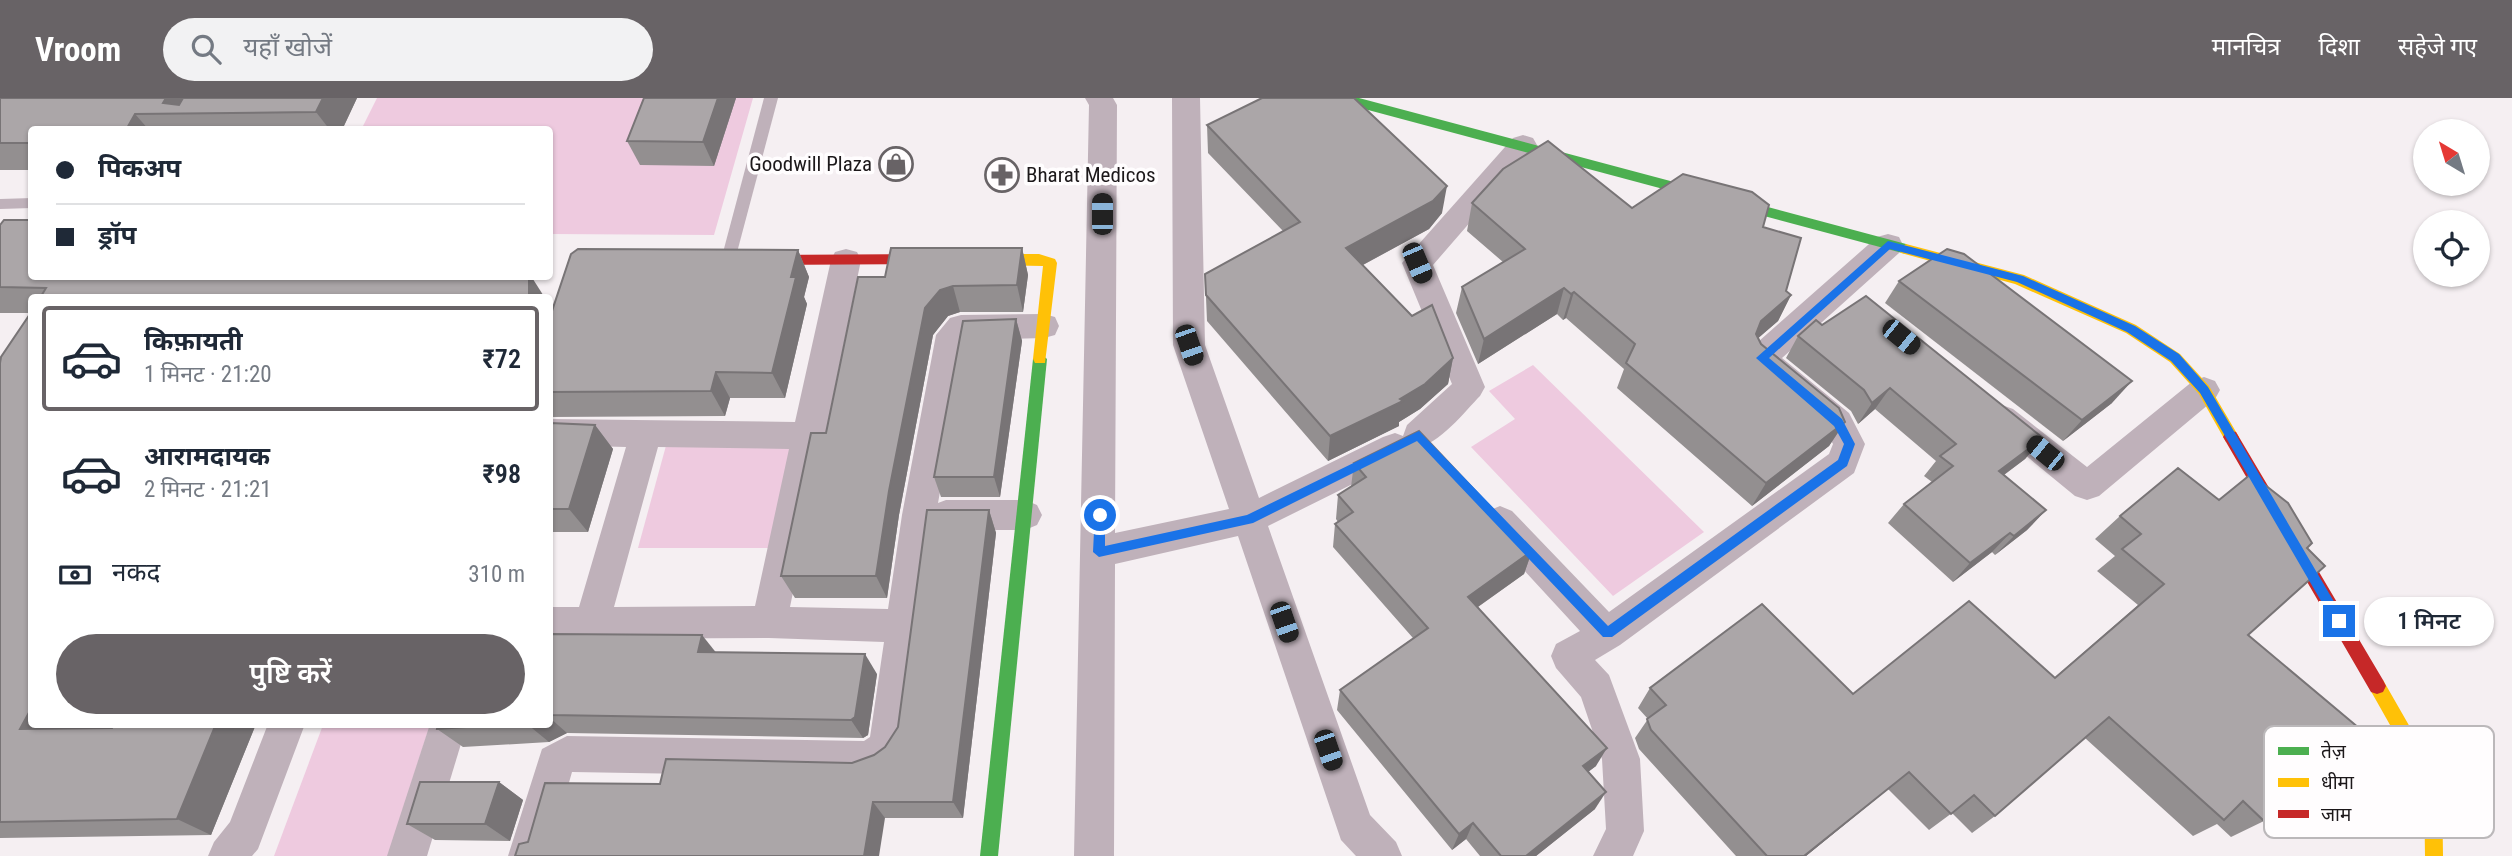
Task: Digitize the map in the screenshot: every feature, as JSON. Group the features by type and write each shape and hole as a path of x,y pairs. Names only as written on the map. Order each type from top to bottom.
{"street":[{"path":"1094,856 1103,105 1099,98"},
{"path":"1186,98 1189,345 1355,827 1382,856"},
{"path":"1342,98 2019,279 2131,329 2175,358 2204,390 2400,726"},
{"path":"1099,552 1249,519 1428,445 1469,387 1417,263 1522,145"},
{"path":"1614,856 1625,831 1621,759 1595,687 1569,656 1607,634 1843,463 1849,444 1838,422 1762,358 1850,295 1888,245"},
{"path":"721,260 1046,261 1051,269 989,856"},
{"path":"769,622 846,260"},
{"path":"528,856 555,762 567,754 864,759 877,755 887,745 919,515 951,335 961,327 1044,326"},
{"path":"1979,399 2087,486 2204,390"},
{"path":"553,432 808,436"},
{"path":"592,622 646,433"},
{"path":"1475,495 1607,634"},
{"path":"919,515 1025,515"},
{"path":"553,623 769,622 902,626"},
{"path":"228,856 244,835 285,728"},
{"path":"407,856 448,728"},
{"path":"2434,838 2434,856"}],"lane":[{"path":"721,260 771,98"},
{"path":"0,204 28,203"}],"shaded area":[{"path":"377,98 753,98 714,235 553,234 553,126 363,126"},
{"path":"1533,365 1704,532 1613,596 1471,447 1515,419 1489,391"},
{"path":"801,441 777,548 638,548 667,442"},
{"path":"322,728 429,728 388,856 274,856"}],"building":[{"path":"0,98 166,98 163,103 179,105 183,98 323,98 316,112 135,114 128,126 28,126 28,143 0,143"},
{"path":"644,98 718,98 703,142 627,141"},
{"path":"1262,98 1354,98 1447,186 1433,201 1346,248 1412,316 1432,305 1453,358 1425,384 1400,399 1403,401 1330,436 1206,295 1205,274 1300,222 1207,125"},
{"path":"1548,141 1632,208 1683,174 1752,192 1769,205 1763,227 1801,238 1786,291 1791,295 1761,321 1756,334 1761,344 1839,408 1845,422 1766,483 1626,363 1635,344 1574,292 1571,294 1564,288 1484,339 1462,287 1525,249 1472,203 1503,169"},
{"path":"4,220 28,220 28,280 529,280 529,294 42,294 46,288 0,287 0,225"},
{"path":"891,248 1022,248 1017,285 953,286 940,290 925,308 889,491 876,576 781,576 811,433 826,433 858,277 885,277"},
{"path":"578,249 798,250 791,277 796,277 772,373 716,372 711,391 553,392 553,308 571,254"},
{"path":"1947,249 1964,254 2132,381 2082,420 1899,281"},
{"path":"1866,296 2043,438 1999,471 2046,510 2014,536 2010,533 1970,563 1904,504 1953,466 1940,456 1956,444 1890,388 1872,403 1864,390 1798,336 1816,320 1822,325"},
{"path":"28,317 28,714 20,729 214,728 177,819 0,822 1,357"},
{"path":"1016,319 994,477 934,477 963,321"},
{"path":"553,423 595,425 569,509 553,509"},
{"path":"1419,431 1532,551 1468,597 1607,748 1583,766 1606,792 1526,856 1501,856 1473,823 1459,834 1340,690 1428,628 1335,524 1353,512 1338,495 1366,477 1354,463"},
{"path":"2178,468 2219,500 2251,474 2288,503 2312,543 2307,548 2325,566 2248,635 2357,726 2264,726 2264,821 2243,801 2224,820 2109,717 1995,816 1974,795 1951,814 1909,772 1804,856 1767,856 1651,730 1647,719 1666,705 1650,688 1762,604 1853,694 1969,601 2055,678 2164,584 2122,549 2141,534 2120,516"},
{"path":"927,510 989,510 953,802 873,802 864,856 515,856 519,844 528,842 545,783 660,784 666,759 852,763 874,755 885,747 898,727"},
{"path":"553,634 702,635 698,652 865,654 855,717 851,720 553,715"},
{"path":"420,782 499,782 485,824 407,824"}],"traffic: fast":[{"path":"1342,98 1906,249"},
{"path":"989,856 1040,359"}],"traffic: slow":[{"path":"1906,249 2019,279 2131,329 2175,358 2204,390 2231,437"},
{"path":"932,259 1039,259 1050,263 1040,359"},
{"path":"2377,686 2400,726"},
{"path":"2434,838 2434,856"}],"traffic: jam":[{"path":"749,260 932,259"},
{"path":"2231,437 2377,686"}],"place":[{"name":"Goodwill Plaza","path":"896,164"},
{"name":"Bharat Medicos","path":"1002,175"}],"route":[{"path":"1100,515 1099,552 1249,519 1419,435 1607,634 1843,463 1849,444 1838,422 1762,358 1888,245 2019,279 2131,329 2175,358 2204,390 2339,621"}]}
